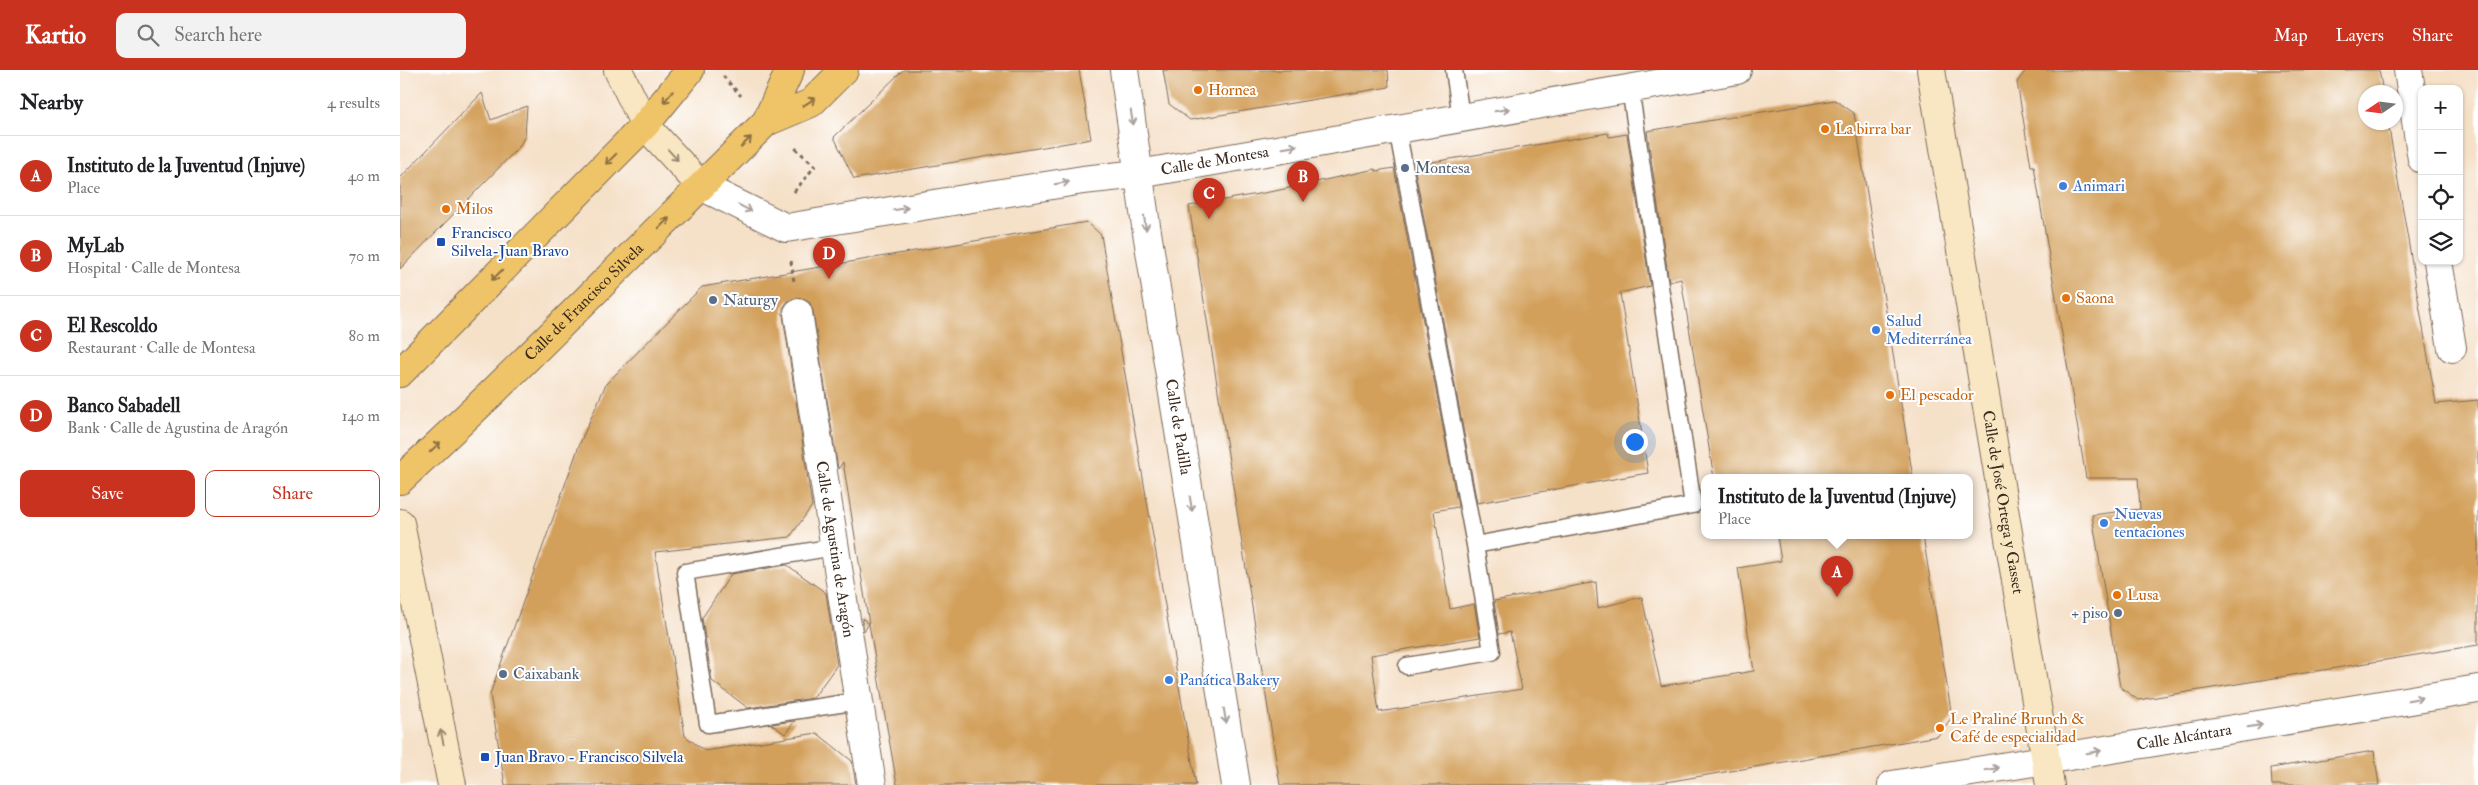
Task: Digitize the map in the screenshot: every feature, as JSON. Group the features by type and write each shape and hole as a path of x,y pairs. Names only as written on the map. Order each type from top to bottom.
{"main road":[{"path":"400,373 645,125 690,70"},
{"name":"Calle de Francisco Silvela","path":"400,480 494,391 766,122 790,70"},
{"name":"Calle de Francisco Silvela","path":"766,122 811,103 844,70"}],"street":[{"path":"618,70 645,125 701,186 786,228"},
{"name":"Calle de Padilla","path":"1124,70 1236,785"},
{"name":"Calle de Montesa","path":"786,228 1083,180 1139,174 1736,70"},
{"name":"Calle de José Ortega y Gasset","path":"1931,70 2048,772"},
{"path":"2408,70 2418,133"},
{"path":"2439,265 2452,348"},
{"name":"Calle de Agustina de Aragón","path":"798,313 872,785"},
{"path":"400,523 452,785"},
{"name":"Calle Alcántara","path":"1892,785 2048,772 2478,689"}],"lane":[{"path":"1454,70 1461,117"},
{"path":"1474,545 1693,505 1630,88"},
{"path":"1397,128 1492,652 1406,666"},
{"path":"834,547 685,572 708,724 859,701"}],"path":[{"path":"786,228 798,313"}],"building":[{"path":"903,70 1079,70 1091,139 854,179 834,137"},
{"path":"1163,70 1388,70 1389,87 1190,120 1169,104"},
{"path":"2026,70 2379,70 2382,85 2358,85 2358,130 2389,130 2436,404 2478,400 2478,645 2138,700 2120,687 2092,515 2140,509 2138,478 2086,478 2034,166 2031,166 2017,82"},
{"path":"482,93 491,120 527,106 525,135 520,146 400,269 400,178"},
{"path":"1835,100 1854,113 1912,474 1713,474 1681,279 1669,282 1647,131"},
{"path":"1608,133 1609,137 1627,134 1650,286 1620,293 1648,473 1477,503 1414,165"},
{"path":"1394,168 1458,507 1434,511 1450,609 1474,604 1480,637 1371,655 1379,712 1522,689 1510,632 1499,634 1494,601 1596,582 1598,608 1642,597 1661,686 1754,671 1738,568 1781,561 1777,539 1923,539 1952,717 1938,736 1648,785 1280,785 1189,206 1275,191 1375,169 1376,171"},
{"path":"1087,222 1101,235 1196,785 897,785 843,462 838,469 813,311 810,303 804,299 796,298 788,301 783,308 783,315 812,506 790,537 655,552 685,736 705,751 817,733 852,761 856,785 505,785 490,694 580,443 606,384 702,287"},
{"path":"787,565 826,593 837,665 813,698 748,708 712,681 702,618 731,574"},
{"path":"862,618 869,624 864,631"},
{"path":"795,721 785,734 771,724"},
{"path":"2374,751 2379,785 2272,785 2271,768"}],"place":[{"name":"Hornea","path":"1198,90"},
{"name":"La birra bar","path":"1825,129"},
{"name":"Montesa","path":"1405,168"},
{"name":"Animari","path":"2063,186"},
{"name":"MyLab","path":"1303,202"},
{"name":"Milos","path":"446,209"},
{"name":"El Rescoldo","path":"1209,219"},
{"name":"Francisco Silvela-Juan Bravo","path":"441,242"},
{"name":"Banco Sabadell","path":"829,279"},
{"name":"Saona","path":"2066,298"},
{"name":"Naturgy","path":"713,300"},
{"name":"Salud Mediterránea","path":"1876,330"},
{"name":"El pescador","path":"1890,395"},
{"name":"Nuevas tentaciones","path":"2104,523"},
{"name":"Lusa","path":"2117,595"},
{"name":"Instituto de la Juventud (Injuve)","path":"1837,597"},
{"name":"+ piso","path":"2118,613"},
{"name":"Caixabank","path":"503,674"},
{"name":"Panática Bakery","path":"1169,680"},
{"name":"Le Praliné Brunch & Café de especialidad","path":"1940,728"},
{"name":"Juan Bravo - Francisco Silvela","path":"485,757"}]}
